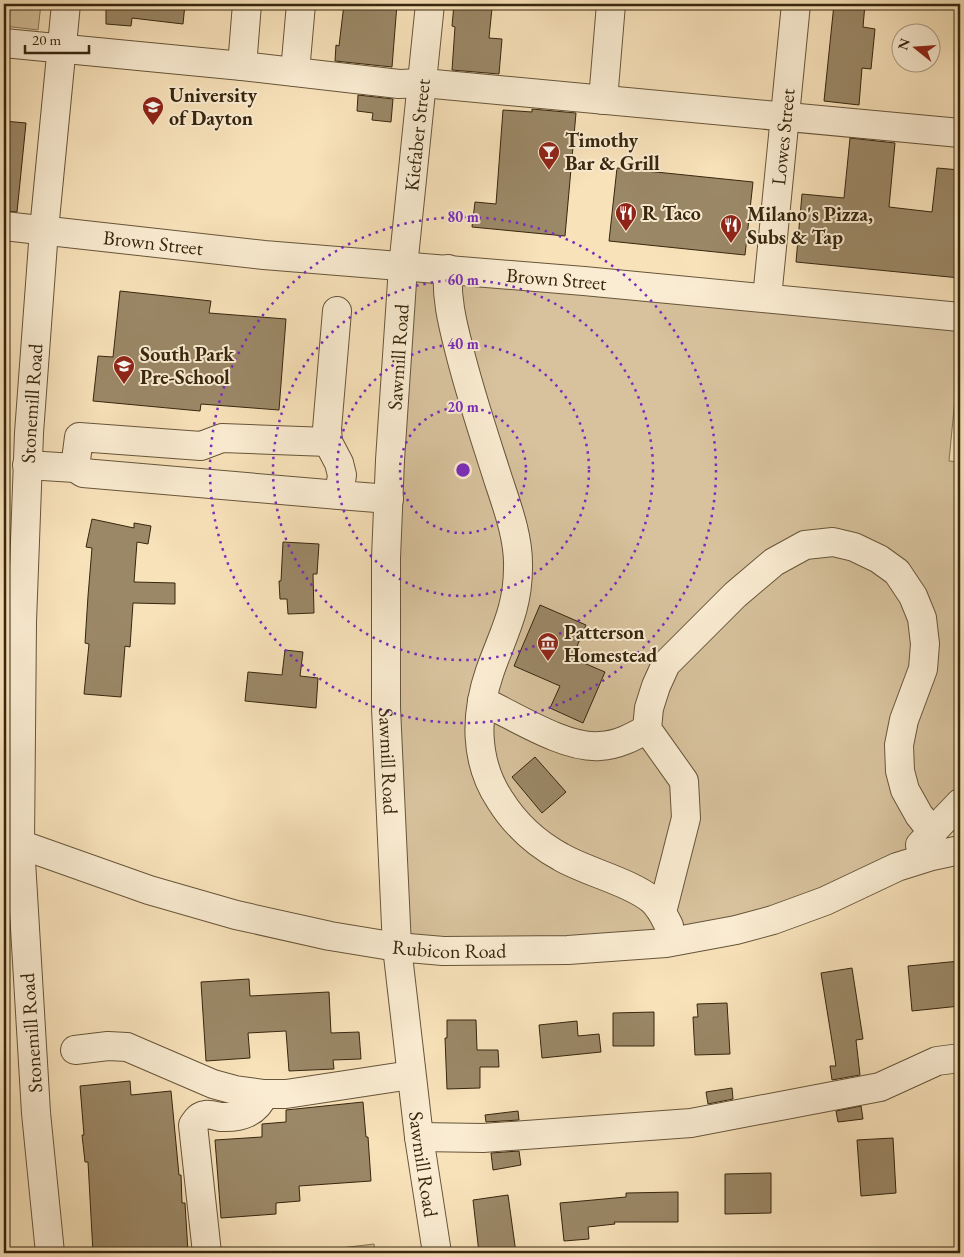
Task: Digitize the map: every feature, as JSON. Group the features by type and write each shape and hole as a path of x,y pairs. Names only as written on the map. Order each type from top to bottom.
{"street":[{"name":"Stonemill Road","path":"50,1253 12,842 27,465 44,230 66,4"},
{"path":"242,66 247,4"},
{"path":"295,72 301,4"},
{"name":"Kiefaber Street","path":"403,267 430,4"},
{"path":"603,100 611,4"},
{"name":"Lowes Street","path":"767,298 796,4"},
{"path":"4,43 242,66 399,84 423,83 592,98 960,134"},
{"name":"Brown Street","path":"4,226 264,255 448,269 960,317"},
{"name":"Sawmill Road","path":"403,267 386,558 386,708 397,947 419,1137 437,1253"},
{"path":"448,269 447,295 454,330 467,382 516,541 518,566 517,594 510,624 490,672 482,701 478,731 483,763 488,779 500,801 520,826 543,847 563,859 635,890 652,900 662,912 669,927 671,942"},
{"path":"337,311 326,429 328,442 339,463 342,475 340,495"},
{"path":"75,468 79,437 201,446 222,438 328,442"},
{"path":"27,465 75,468 83,473 389,499"},
{"path":"662,912 686,818 684,781 647,729 649,708 666,664 735,596 774,562 805,545 833,542 854,547 879,559 897,572 913,596 922,618 925,644 923,669 904,720 899,745 900,771 905,790 919,815 933,833"},
{"path":"482,701 564,742 600,746 626,740 647,729"},
{"name":"Rubicon Road","path":"897,867 933,833 960,803"},
{"name":"Rubicon Road","path":"12,842 149,890 236,915 330,936 397,947 443,951 568,950 671,942 736,930 773,920 825,901 897,867 932,856 960,850"},
{"path":"75,1050 108,1046 126,1047 162,1064 213,1084 235,1090 264,1094 286,1094 411,1074"},
{"path":"419,1137 483,1138 691,1123 880,1087 937,1062 960,1058"},
{"path":"207,1253 193,1126 197,1118 205,1115 222,1117 243,1115 254,1110 261,1102 264,1094"}],"shaded area":[{"path":"4,4 41,4 38,30 4,26"},
{"path":"403,267 960,317 960,346 949,461 960,462 960,803 897,867 736,930 397,947 386,708"},
{"path":"374,1244 375,1253 298,1253"}],"building":[{"path":"106,4 185,4 183,24 132,18 131,26 106,24"},
{"path":"344,4 397,4 392,67 335,61 336,45 339,46"},
{"path":"454,4 492,8 489,38 502,39 499,74 452,70 455,27 452,26"},
{"path":"834,4 865,4 863,27 875,29 871,69 862,68 859,105 824,101"},
{"path":"358,95 393,99 391,122 372,120 373,113 357,111"},
{"path":"532,109 576,113 565,236 472,227 475,202 496,204 503,110 532,112"},
{"path":"4,121 26,123 17,212 4,211"},
{"path":"850,138 895,143 889,207 932,212 937,168 960,170 960,278 796,262 802,194 844,198"},
{"path":"617,168 753,182 745,255 609,241"},
{"name":"South Park Pre-School","path":"120,291 211,301 209,313 286,319 279,410 201,404 200,411 93,401 98,356 113,357"},
{"path":"92,519 134,528 134,523 151,526 148,544 137,542 134,582 175,583 175,604 133,603 130,647 125,646 121,697 84,694 89,644 85,643 92,548 86,547"},
{"path":"283,542 319,544 317,574 313,574 314,613 288,614 287,599 280,599 279,581 281,581"},
{"name":"Patterson Homestead","path":"540,605 586,625 572,658 605,672 583,723 550,708 560,686 514,666"},
{"path":"285,650 303,652 300,676 318,678 316,708 245,701 248,672 282,675"},
{"path":"535,757 566,792 542,813 512,777"},
{"path":"960,961 960,1006 912,1011 908,966"},
{"path":"852,968 863,1039 856,1040 860,1075 832,1080 830,1066 836,1066 821,973"},
{"path":"249,979 250,996 329,992 331,1033 359,1032 361,1059 333,1060 334,1069 289,1071 286,1031 248,1033 250,1058 206,1061 201,982"},
{"path":"727,1003 730,1054 695,1055 693,1017 698,1017 697,1004"},
{"path":"654,1012 654,1046 613,1046 613,1013"},
{"path":"447,1020 476,1020 477,1050 498,1050 499,1067 480,1067 480,1088 447,1089 445,1038 447,1038"},
{"path":"577,1021 578,1036 599,1034 601,1052 542,1058 539,1025"},
{"path":"130,1081 131,1095 171,1091 179,1175 181,1175 182,1203 185,1203 188,1252 93,1253 88,1162 85,1162 82,1135 84,1135 80,1086"},
{"path":"732,1088 733,1099 708,1104 706,1092"},
{"path":"363,1102 371,1181 299,1186 300,1201 276,1203 276,1214 221,1218 215,1140 262,1137 262,1124 286,1122 286,1110"},
{"path":"861,1106 863,1119 838,1122 836,1111"},
{"path":"518,1111 519,1120 486,1122 485,1115"},
{"path":"893,1138 896,1193 861,1196 857,1140"},
{"path":"519,1151 521,1165 493,1170 491,1153"},
{"path":"771,1173 771,1213 725,1214 725,1174"},
{"path":"678,1192 678,1222 614,1222 615,1224 588,1227 589,1239 564,1241 560,1203 626,1197 626,1193"},
{"path":"508,1195 516,1253 479,1253 473,1200"}],"place":[{"name":"University of Dayton","path":"153,126"},
{"name":"Timothy Bar & Grill","path":"549,171"},
{"name":"R Taco","path":"626,232"},
{"name":"Milano's Pizza, Subs & Tap","path":"731,244"},
{"name":"South Park Pre-School","path":"124,385"},
{"name":"Patterson Homestead","path":"548,662"}]}
